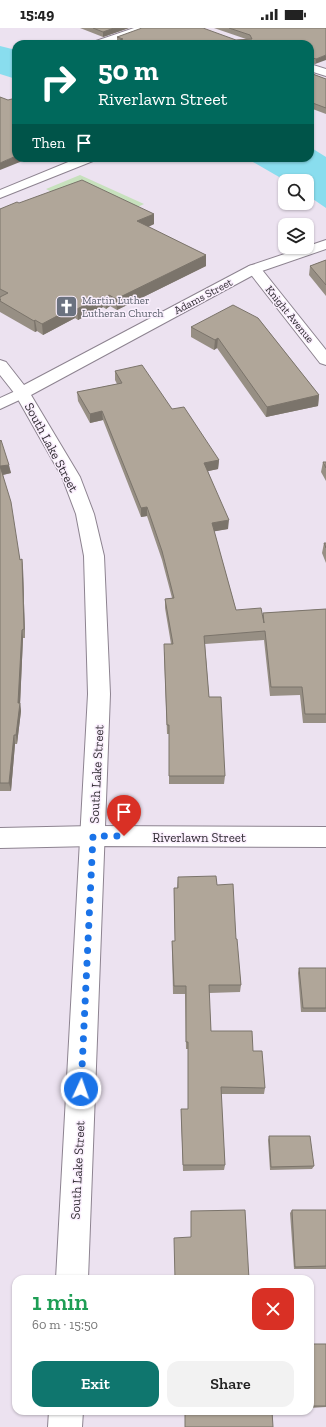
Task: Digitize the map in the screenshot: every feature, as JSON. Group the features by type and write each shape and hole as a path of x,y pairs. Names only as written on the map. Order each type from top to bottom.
{"street":[{"path":"109,40 144,28"},
{"path":"314,68 326,73"},
{"path":"0,194 80,162"},
{"name":"Adams Street","path":"0,404 254,269 326,244"},
{"name":"Knight Avenue","path":"254,269 326,360"},
{"name":"South Lake Street","path":"0,365 22,393 71,477 85,514 94,556 99,694 72,1275"},
{"name":"Riverlawn Street","path":"0,838 93,836 326,837"},
{"path":"65,1427 66,1415"}],"green space":[{"path":"80,175 144,204 108,221 46,189"}],"water":[{"path":"0,46 12,49 12,78 0,74"},
{"path":"314,150 326,157 326,208 314,200 314,174 278,174 278,176 253,162 314,162"}],"building":[{"path":"93,28 114,28 103,32"},
{"path":"142,28 203,28 236,40 120,40 123,39 117,37"},
{"path":"229,28 326,28 326,55 314,58 314,40 236,40 252,39 250,35"},
{"path":"314,74 326,79 326,108 314,104"},
{"path":"0,97 8,100 12,99 12,158 0,163"},
{"path":"82,180 154,214 137,221 206,255 116,299 109,295 105,298 103,296 77,309 74,307 42,324 35,320 34,321 0,301 0,297 8,293 0,289 0,209"},
{"path":"326,260 326,285 310,266"},
{"path":"233,305 258,318 319,395 267,407 218,338 215,340 191,327"},
{"path":"142,365 172,409 184,407 219,460 204,463 229,520 212,523 236,610 261,608 264,623 263,613 326,609 326,714 305,714 302,687 271,687 265,631 204,636 209,697 221,697 225,776 169,776 169,725 167,725 164,644 173,644 165,599 174,598 162,551 147,507 141,508 102,411 90,414 77,392 122,383 115,371"},
{"path":"1,440 9,465 0,466 0,441"},
{"path":"0,466 11,502 20,560 22,559 24,629 22,630 18,703 20,703 16,735 14,735 9,783 0,783"},
{"path":"216,876 217,885 233,884 236,939 241,985 209,985 211,1031 252,1031 253,1051 262,1051 265,1088 221,1087 225,1165 183,1165 181,1109 188,1109 188,1042 186,1042 186,986 174,986 172,941 175,941 174,888 178,888 178,877"},
{"path":"299,968 326,968 326,1008 303,1008"},
{"path":"269,1136 310,1136 314,1166 271,1167"},
{"path":"245,1210 249,1275 175,1275 174,1238 191,1237 191,1211"},
{"path":"292,1210 326,1210 326,1266 295,1267"},
{"path":"314,1344 326,1344 326,1406 314,1406"},
{"path":"185,1415 272,1415 273,1427 185,1427"}],"place":[{"name":"Martin Luther Lutheran Church","path":"66,306"}],"route":[{"path":"81,1089 93,836 124,836"}]}
